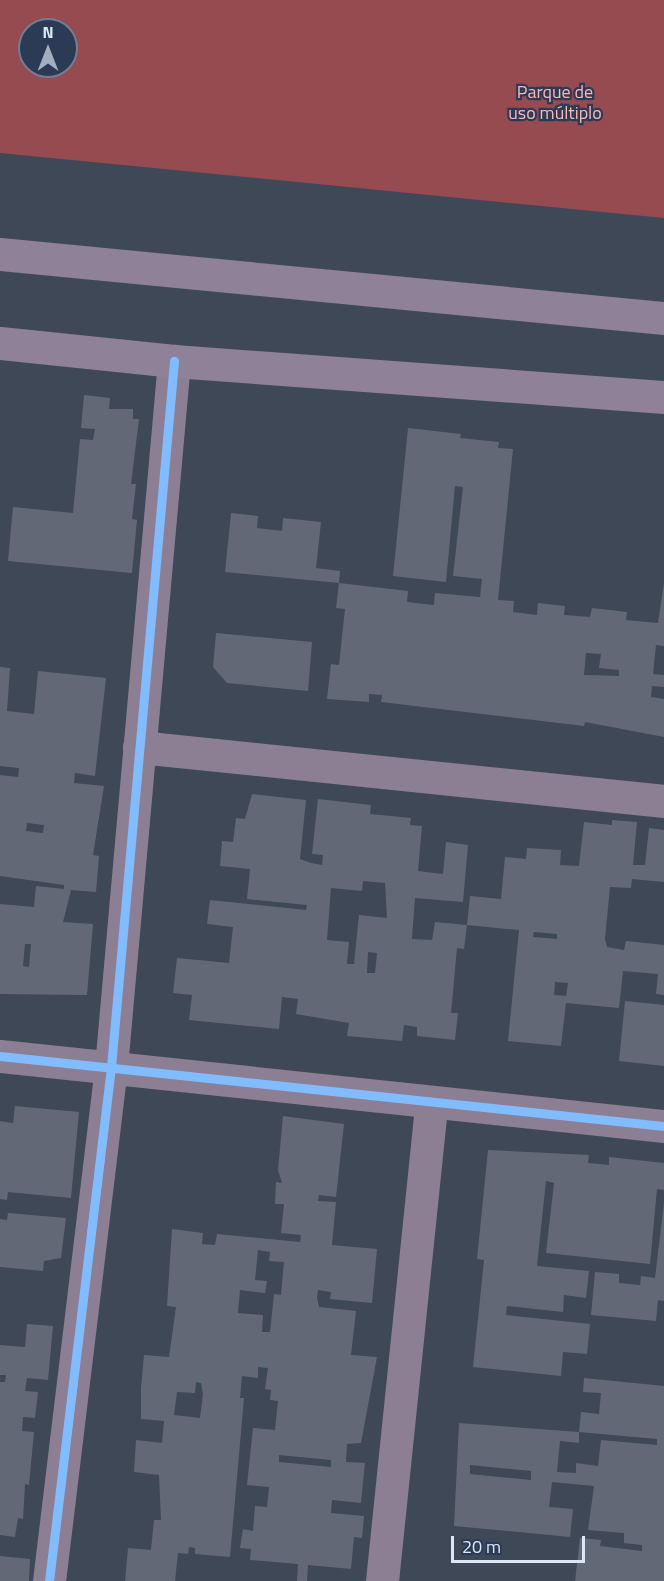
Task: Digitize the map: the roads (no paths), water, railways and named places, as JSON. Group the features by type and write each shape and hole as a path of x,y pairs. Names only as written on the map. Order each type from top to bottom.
{"street":[{"path":"0,254 664,318"},
{"path":"0,343 174,361 664,397"},
{"path":"49,1581 111,1067 174,361"},
{"path":"139,747 664,801"},
{"path":"0,1056 431,1104 664,1126"},
{"path":"382,1581 431,1104"}],"park label":[{"name":"Parque de uso múltiplo","path":"555,103"}]}
